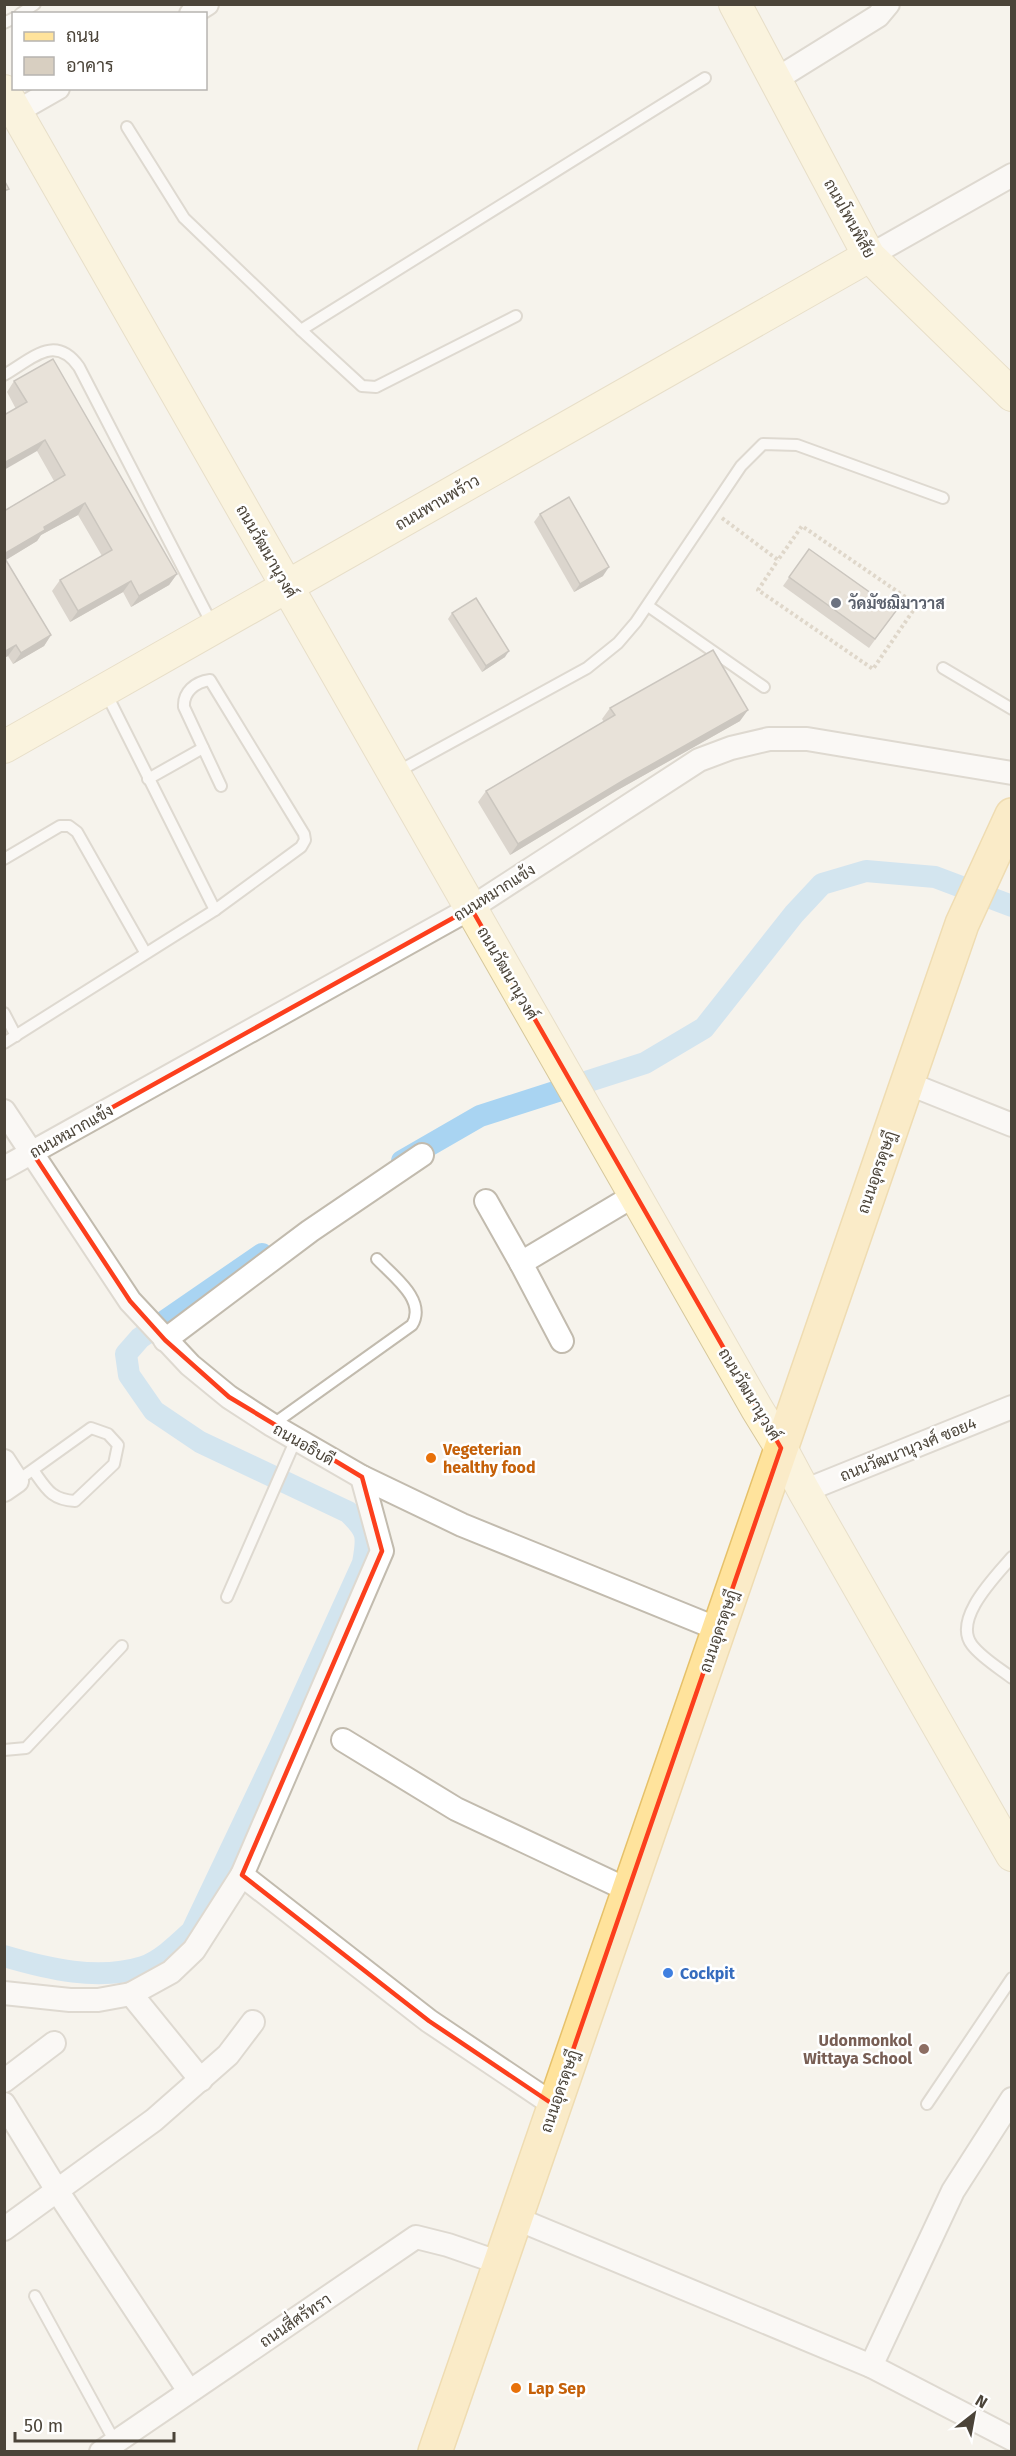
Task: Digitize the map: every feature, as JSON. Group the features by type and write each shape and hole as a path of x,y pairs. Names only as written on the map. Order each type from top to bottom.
{"main road":[{"name":"ถนนอุดรดุษฎี","path":"435,2451 962,924 1008,830"}],"street":[{"path":"194,12 207,4"},
{"name":"ถนนโพนพิสัย","path":"735,4 869,256 1011,395"},
{"path":"775,80 878,16 888,4"},
{"path":"10,101 51,90"},
{"name":"ถนนวัฒนานุวงศ์","path":"10,101 781,1448 1011,1855"},
{"path":"869,256 1011,174"},
{"name":"ถนนพานพร้าว","path":"4,747 869,256"},
{"name":"ถนนหมากแข้ง","path":"4,1168 471,908 699,760 731,748 769,740 807,739 1011,773"},
{"path":"907,1083 1011,1125"},
{"name":"ถนนอธิบดี","path":"4,1111 130,1301 165,1340 229,1397 272,1425 362,1477 462,1525 718,1629"},
{"path":"165,1340 310,1232 422,1155"},
{"path":"521,1263 635,1195"},
{"path":"486,1201 562,1341"},
{"name":"ถนนวัฒนานุวงศ์ ซอย4","path":"804,1491 1011,1407"},
{"path":"4,1461 18,1480"},
{"path":"4,1993 70,2000 98,2000 131,1994 171,1972 194,1950 242,1875 382,1551 362,1477"},
{"path":"343,1740 456,1809 628,1890"},
{"path":"242,1875 429,2021 554,2104"},
{"path":"131,1994 201,2080"},
{"path":"4,2229 58,2192 154,2120 228,2055 252,2022"},
{"path":"4,2081 54,2043"},
{"path":"871,2366 953,2191 1011,2099"},
{"path":"4,2104 58,2192 189,2391"},
{"path":"515,2218 871,2366 1011,2439"},
{"name":"ถนนสี่ศรัทรา","path":"108,2447 416,2237 448,2245 500,2263"}],"lane":[{"path":"301,330 705,78"},
{"path":"127,127 184,218 363,386 376,387 516,316"},
{"path":"4,375 49,349 60,350 71,356 79,367 214,628"},
{"path":"394,773 587,668 618,643 648,606 741,466 763,444 797,445 943,498"},
{"path":"648,606 764,687"},
{"path":"943,668 1011,709"},
{"path":"4,1043 215,910 301,847 305,840 304,834 210,680 202,681 187,692 184,697 184,707 221,786"},
{"path":"104,690 215,910"},
{"path":"148,779 203,748"},
{"path":"4,860 60,826 69,826 77,832 146,952"},
{"path":"4,1013 15,1036"},
{"path":"272,1425 412,1325 418,1311 415,1301 377,1259"},
{"path":"91,1428 108,1434 118,1445 114,1464 75,1500 61,1500 47,1491 18,1480 91,1428"},
{"path":"227,1597 296,1439"},
{"path":"1011,1557 983,1591 971,1611 967,1626 971,1644 1011,1678"},
{"path":"4,1750 26,1748 122,1646"},
{"path":"927,2104 1011,1978"},
{"path":"35,2296 108,2447"}],"path":[{"path":"712,510 778,560"},
{"path":"802,526 917,605 873,669 758,590 778,560 802,526"}],"highlighted area":[{"path":"471,908 781,1448 554,2105 429,2021 242,1875 382,1551 362,1477 229,1397 165,1340 130,1301 32,1152"}],"building":[{"path":"4,180 9,189 4,191"},
{"path":"53,359 177,574 139,596 131,581 78,611 60,580 112,550 85,503 4,554 4,511 65,475 45,440 4,463 4,415 27,402 14,381"},
{"path":"569,497 609,567 580,584 540,514"},
{"name":"วัดมัชฌิมาวาส","path":"809,549 896,611 875,639 789,577"},
{"path":"4,557 51,635 21,653 16,645 4,652"},
{"path":"476,598 509,651 486,666 452,613"},
{"path":"713,650 748,710 624,780 518,844 486,791 615,715 610,708"}],"waterway":[{"path":"402,1161 480,1116 645,1063 704,1028 794,914 822,884 866,871 935,877 1012,906"},
{"path":"4,1956 73,1972 126,1971 156,1961 192,1931 280,1746 363,1563 366,1546 365,1534 348,1512 200,1442 154,1411 129,1375 126,1354 140,1338 262,1254"}],"place":[{"name":"วัดมัชฌิมาวาส","path":"836,603"},
{"name":"Vegeterian healthy food","path":"431,1458"},
{"name":"Cockpit","path":"668,1973"},
{"name":"Udonmonkol Wittaya School","path":"924,2049"},
{"name":"Lap Sep","path":"516,2388"}]}
